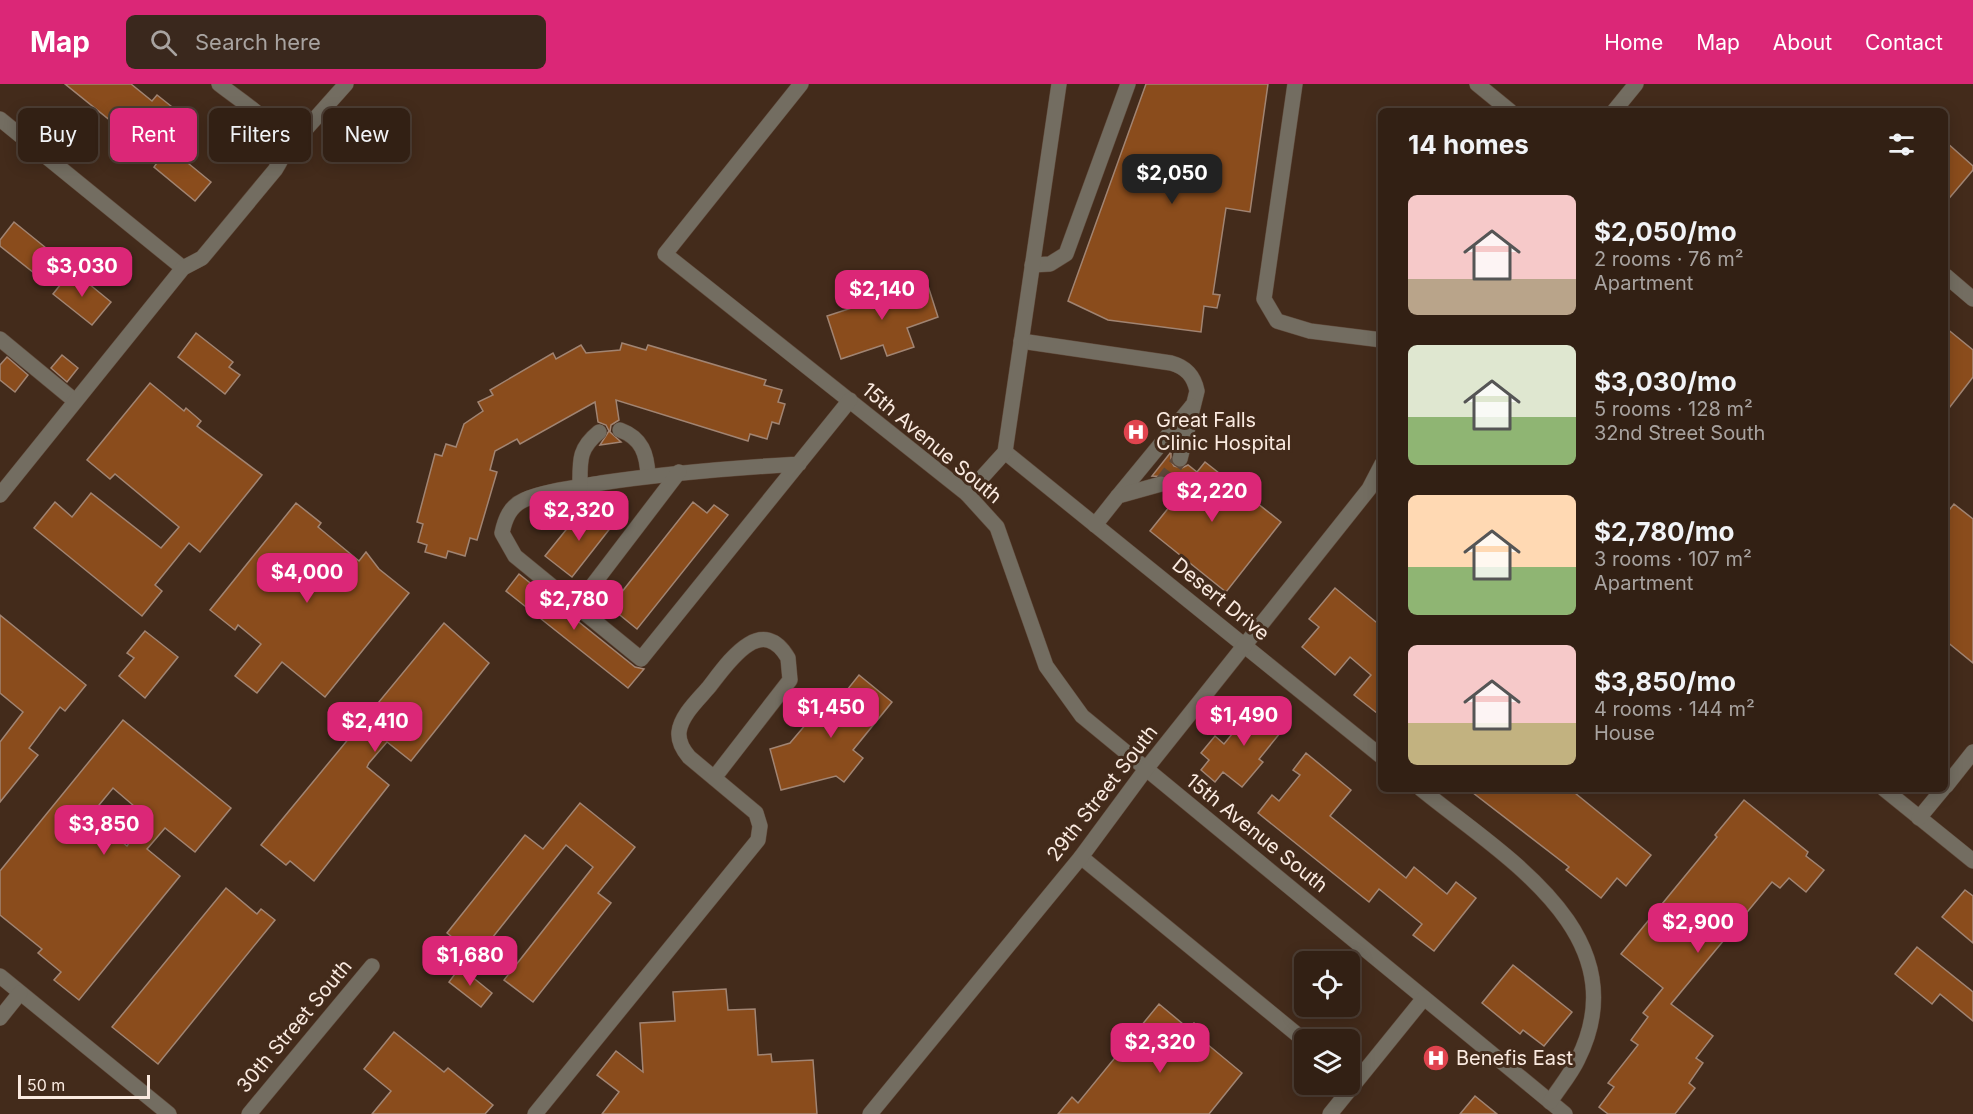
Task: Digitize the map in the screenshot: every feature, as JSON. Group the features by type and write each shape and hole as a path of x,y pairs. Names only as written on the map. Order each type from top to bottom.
{"street":[{"path":"219,84 248,108"},
{"path":"311,123 346,84"},
{"name":"15th Avenue South","path":"801,84 665,254 967,494 997,527 1046,666 1082,716 1565,1114"},
{"path":"967,494 1005,452 1059,84"},
{"path":"1032,265 1050,264 1066,254 1128,84"},
{"path":"1295,84 1264,299 1277,321 1310,331 1378,340"},
{"path":"1477,84 1506,108"},
{"path":"1616,108 1628,87"},
{"path":"0,119 183,268"},
{"path":"0,495 183,268 202,258 280,162"},
{"path":"1948,278 1973,299"},
{"path":"0,339 75,401"},
{"path":"1021,341 1179,365 1186,369 1196,383 1195,402 1180,459"},
{"path":"799,465 679,472 580,487 524,500 504,519 502,533 515,556 641,659 799,465 850,400"},
{"path":"1095,525 1195,402"},
{"path":"620,430 638,440 644,449 648,476"},
{"path":"580,487 581,452 587,442 599,432"},
{"name":"Desert Drive","path":"1005,452 1378,754"},
{"path":"576,607 679,472"},
{"name":"29th Street South","path":"870,1114 1081,857 1146,769 1369,489 1378,472"},
{"path":"1118,496 1161,484"},
{"path":"535,1114 758,840 760,826 756,813 684,752 680,740 681,724 741,648 756,641 772,642 788,658 790,680 714,777"},
{"path":"1948,782 1973,752"},
{"path":"1425,792 1535,882 1565,913 1586,950 1594,991 1589,1024 1578,1059 1550,1102"},
{"path":"1888,792 1973,861"},
{"path":"1920,818 1940,792"},
{"path":"1081,857 1294,1032"},
{"name":"30th Street South","path":"249,1114 372,966"},
{"path":"0,976 169,1114"},
{"path":"0,1018 20,993"},
{"path":"1360,1072 1424,998"},
{"path":"1330,1114 1343,1095"}],"building":[{"path":"65,84 131,84 152,101 157,95 173,108 110,108 110,120 98,111 98,108 95,108"},
{"path":"1146,84 1268,84 1250,212 1226,208 1213,294 1220,295 1217,308 1204,306 1201,332 1108,320 1068,301"},
{"path":"1948,144 1973,166 1973,170 1948,200"},
{"path":"158,162 187,162 211,182 195,201 154,167"},
{"path":"14,222 51,252 34,273 0,246 0,240"},
{"path":"72,270 111,302 92,325 53,294"},
{"path":"891,283 896,297 928,286 938,317 907,328 914,347 887,356 883,345 841,359 827,316 873,301 869,290"},
{"path":"1948,330 1973,350 1973,377 1948,409"},
{"path":"196,333 233,362 229,367 240,375 225,394 178,357"},
{"path":"622,343 646,350 648,345 766,380 764,385 782,390 778,402 785,404 779,424 772,422 767,439 750,434 748,441 616,400 619,420 611,425 610,432 621,442 600,445 609,431 606,425 598,422 595,402 520,444 517,439 495,451 490,470 497,472 477,540 470,538 465,556 448,551 446,558 425,552 427,545 418,542 423,524 417,522 435,454 442,456 446,444 456,447 464,424 483,411 478,402 493,395 490,390 553,353 556,359 581,345 586,353 620,350"},
{"path":"62,355 78,368 67,382 51,368"},
{"path":"7,357 28,375 15,392 0,380 0,365"},
{"path":"150,383 184,411 186,408 201,421 197,426 262,475 200,552 189,543 155,585 162,591 142,616 34,528 55,502 72,517 91,493 161,548 179,527 115,474 110,479 87,460"},
{"path":"1171,452 1171,461 1174,466 1182,468 1188,465 1197,472 1205,462 1281,522 1226,592 1150,531 1178,496 1169,489 1170,482 1167,477 1152,476"},
{"path":"693,502 707,513 714,505 728,515 637,629 610,607"},
{"path":"296,503 321,523 318,527 359,561 366,552 379,569 409,593 325,697 282,662 257,693 235,676 261,644 238,625 235,630 210,610"},
{"path":"1954,504 1973,519 1973,663 1948,643 1948,512"},
{"path":"598,508 615,522 572,577 545,556 578,515 587,522"},
{"path":"519,574 635,667 644,669 628,688 506,591"},
{"path":"1335,588 1378,624 1378,714 1354,695 1371,675 1350,657 1335,675 1302,647 1319,627 1309,619"},
{"path":"0,615 86,685 65,711 60,707 29,748 38,755 0,802 0,742 23,712 0,693"},
{"path":"444,623 489,663 411,761 387,742 369,763 367,767 389,785 314,881 290,861 286,865 261,845"},
{"path":"145,631 178,657 145,698 119,676 134,658 127,653"},
{"path":"859,675 892,702 853,750 863,758 844,782 836,776 781,790 770,749 790,743 812,717 820,724"},
{"path":"1269,706 1289,722 1259,759 1263,762 1242,787 1223,772 1215,782 1201,770 1209,760 1201,753 1215,736 1224,744 1254,707 1262,714"},
{"path":"123,720 231,808 195,852 165,828 147,849 180,876 79,1000 54,980 61,972 38,953 42,949 0,915 0,871","holes":["113,788 148,818 127,846 90,816"]},
{"path":"1306,753 1351,790 1330,816 1406,878 1414,867 1447,894 1456,882 1476,898 1434,951 1413,935 1422,924 1379,889 1369,902 1258,813 1272,795 1279,801 1300,775 1293,770"},
{"path":"1472,792 1574,792 1651,855 1626,886 1617,878 1601,898 1566,870 1569,867"},
{"path":"1744,800 1808,852 1806,856 1824,870 1806,892 1789,878 1780,888 1772,882 1671,1004 1713,1036 1696,1058 1703,1063 1689,1083 1695,1088 1675,1114 1608,1114 1599,1107 1614,1087 1608,1083 1638,1045 1631,1040 1648,1017 1643,1013 1663,988 1621,954 1717,837 1715,835"},
{"path":"580,803 635,847 598,893 611,903 533,1002 504,980 593,867 566,845 477,957 447,933 525,835 543,849"},
{"path":"226,888 257,914 261,909 275,920 158,1064 112,1027"},
{"path":"1965,890 1973,896 1973,943 1942,917"},
{"path":"1917,947 1973,992 1973,1021 1940,994 1932,1004 1895,974"},
{"path":"1513,965 1572,1012 1544,1046 1523,1030 1520,1034 1482,1003"},
{"path":"460,967 492,993 481,1007 449,982"},
{"path":"726,989 728,1010 755,1009 758,1055 771,1054 772,1062 813,1060 817,1114 602,1114 619,1092 597,1075 616,1051 643,1072 640,1023 675,1021 673,992"},
{"path":"1159,1004 1189,1029 1194,1023 1206,1033 1201,1039 1242,1073 1209,1114 1058,1114 1072,1097 1078,1103"},
{"path":"394,1032 444,1072 448,1068 493,1105 485,1114 372,1114 391,1091 364,1069"},
{"path":"1475,1096 1497,1114 1460,1114"}],"tunnel":[{"path":"1161,484 1180,459"}],"place":[{"name":"Great Falls Clinic Hospital","path":"1136,432"},
{"name":"Benefis East","path":"1436,1058"}]}
